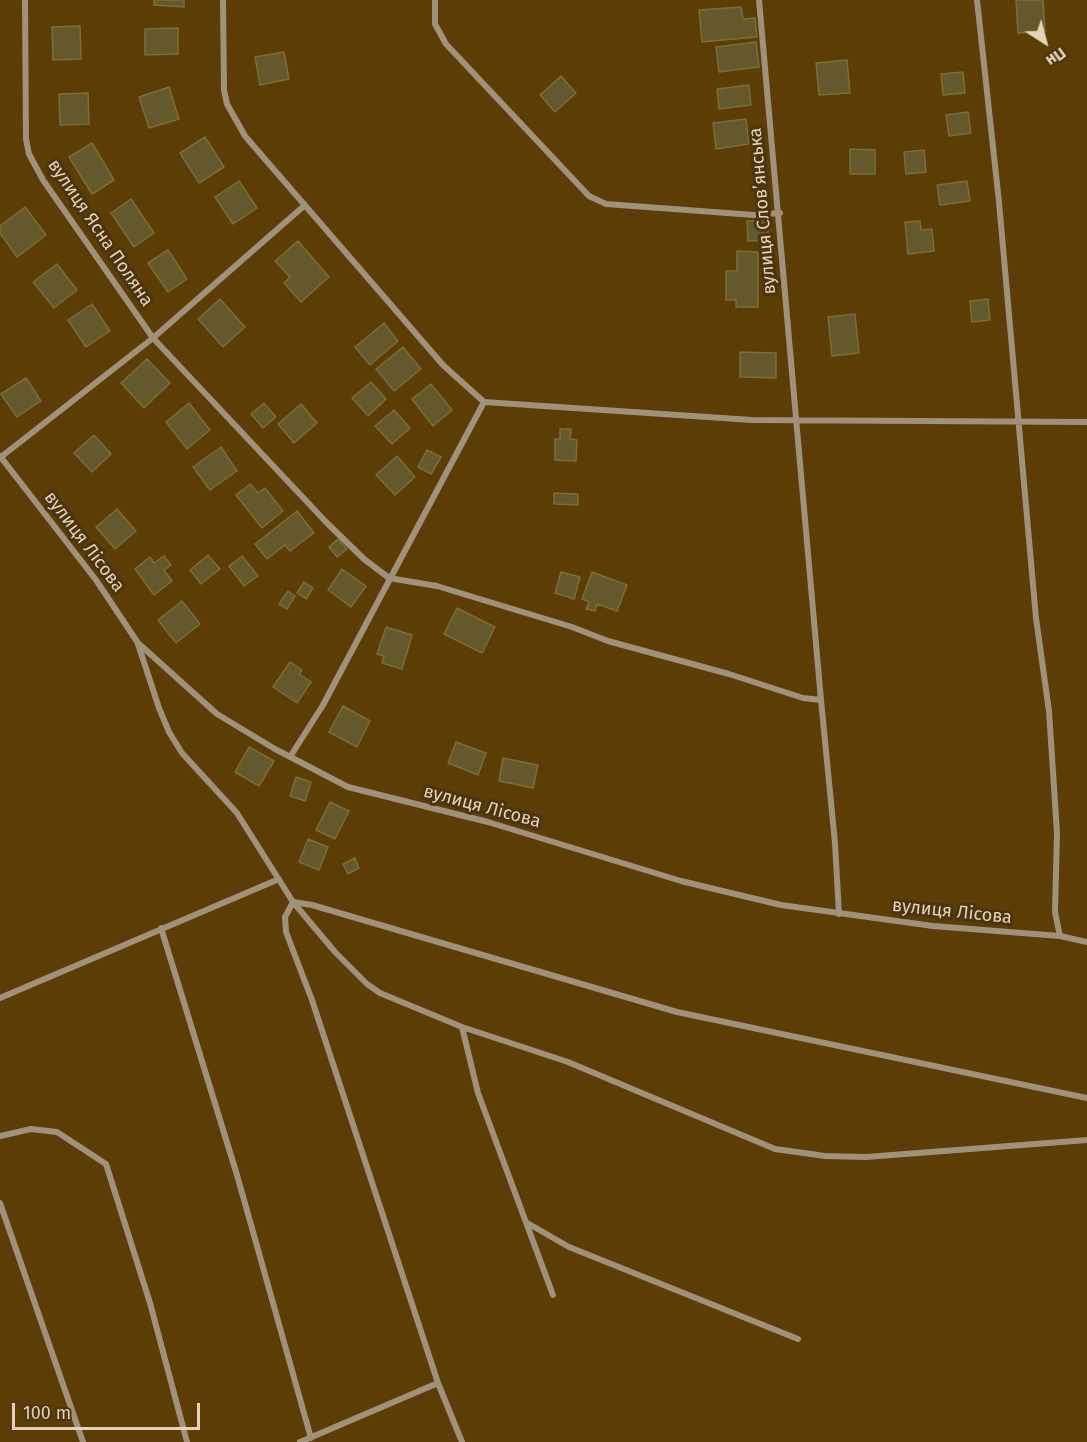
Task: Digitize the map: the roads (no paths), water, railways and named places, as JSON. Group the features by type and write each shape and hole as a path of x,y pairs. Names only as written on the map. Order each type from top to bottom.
{"street":[{"name":"вулиця Ясна Поляна","path":"25,0 26,138 29,154 43,180 153,338 326,522 389,578"},
{"path":"222,0 224,90 227,104 245,136 443,365 484,402 741,420 1087,422"},
{"path":"435,0 435,24 446,44 589,196 606,204 754,215 780,213"},
{"name":"вулиця Словʼянська","path":"759,0 780,213 821,700 836,843 839,914"},
{"path":"977,0 999,202 1036,618 1049,711 1057,833 1056,924 1060,936"},
{"path":"0,457 153,338 305,205"},
{"path":"290,757 323,705 484,402"},
{"name":"вулиця Лісова","path":"0,457 96,580 138,643 217,714 290,757 348,787 488,822 681,881 782,905 965,929 1060,936 1087,942"},
{"path":"389,578 437,586 572,627 608,642 729,674 803,698 821,700"},
{"path":"138,643 169,732 182,753 237,813 293,902 335,952 367,984 395,1000 462,1027 567,1062 775,1149 825,1156 866,1157 1087,1140"},
{"path":"0,998 279,879"},
{"path":"293,902 677,1012 796,1039 1087,1098"},
{"path":"293,902 285,917 286,932 312,1000 438,1383 462,1442"},
{"path":"161,928 237,1175 311,1438"},
{"path":"462,1027 478,1093 529,1224 553,1294"},
{"path":"0,1136 31,1129 57,1132 106,1164 150,1303 187,1442"},
{"path":"0,1203 83,1442"},
{"path":"529,1224 569,1247 798,1339"},
{"path":"300,1442 438,1383"}]}
